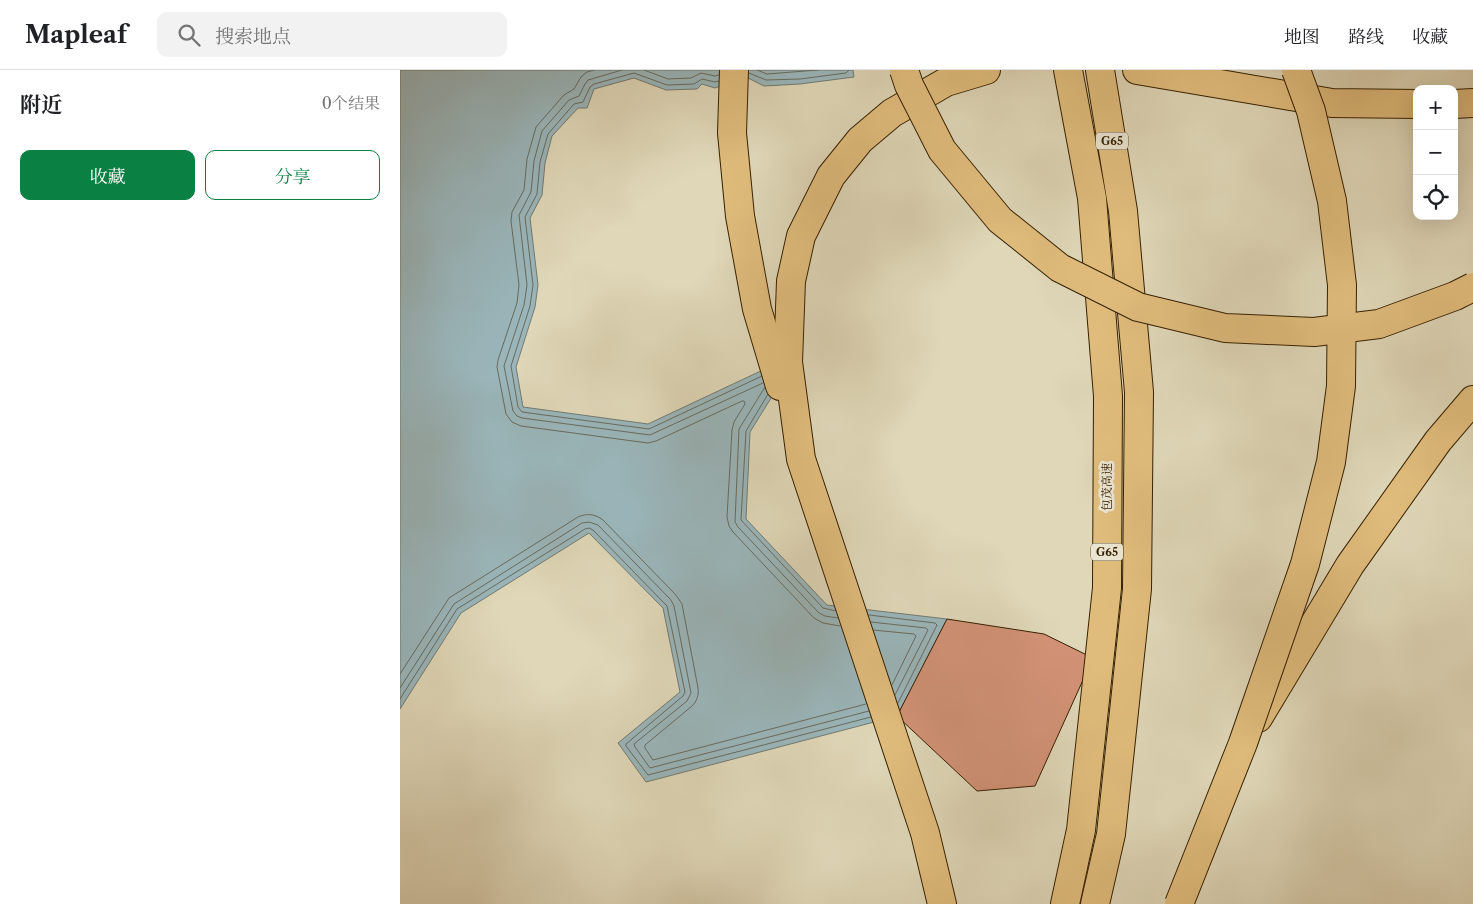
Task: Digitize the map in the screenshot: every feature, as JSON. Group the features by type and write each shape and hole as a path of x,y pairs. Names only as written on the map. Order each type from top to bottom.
{"highway":[{"path":"734,70 732,132 740,216 757,309 801,459 925,833 942,904"},
{"path":"904,70 909,85 942,150 1000,220 1060,268 1138,307 1225,328 1314,332 1379,324 1455,296 1473,287"},
{"path":"801,459 788,362 790,281 801,236 832,176 860,140 892,112 946,82 986,70"},
{"name":"包茂高速","path":"1065,904 1081,830 1106,588 1108,396 1092,198 1068,70"},
{"name":"G65","path":"1095,904 1111,834 1137,589 1139,392 1124,211 1100,70"},
{"path":"1138,70 1332,103 1413,104"},
{"path":"1179,904 1243,743 1305,564 1331,462 1341,386 1342,285 1332,200 1311,111 1296,70"},
{"path":"1458,104 1473,103"},
{"path":"1243,743 1350,565 1438,442 1473,400"}],"water":[{"path":"400,70 853,70 854,77 800,84 764,86 746,77 715,88 702,84 697,89 666,90 634,78 594,89 587,108 578,108 552,136 545,163 542,195 530,218 538,285 535,307 516,367 523,407 648,424 799,353 750,432 746,519 827,605 947,619 897,716 646,782 618,743 680,692 663,608 589,533 461,613 400,709"}],"building":[{"path":"947,619 1044,634 1093,658 1035,786 977,791 897,716"}]}
